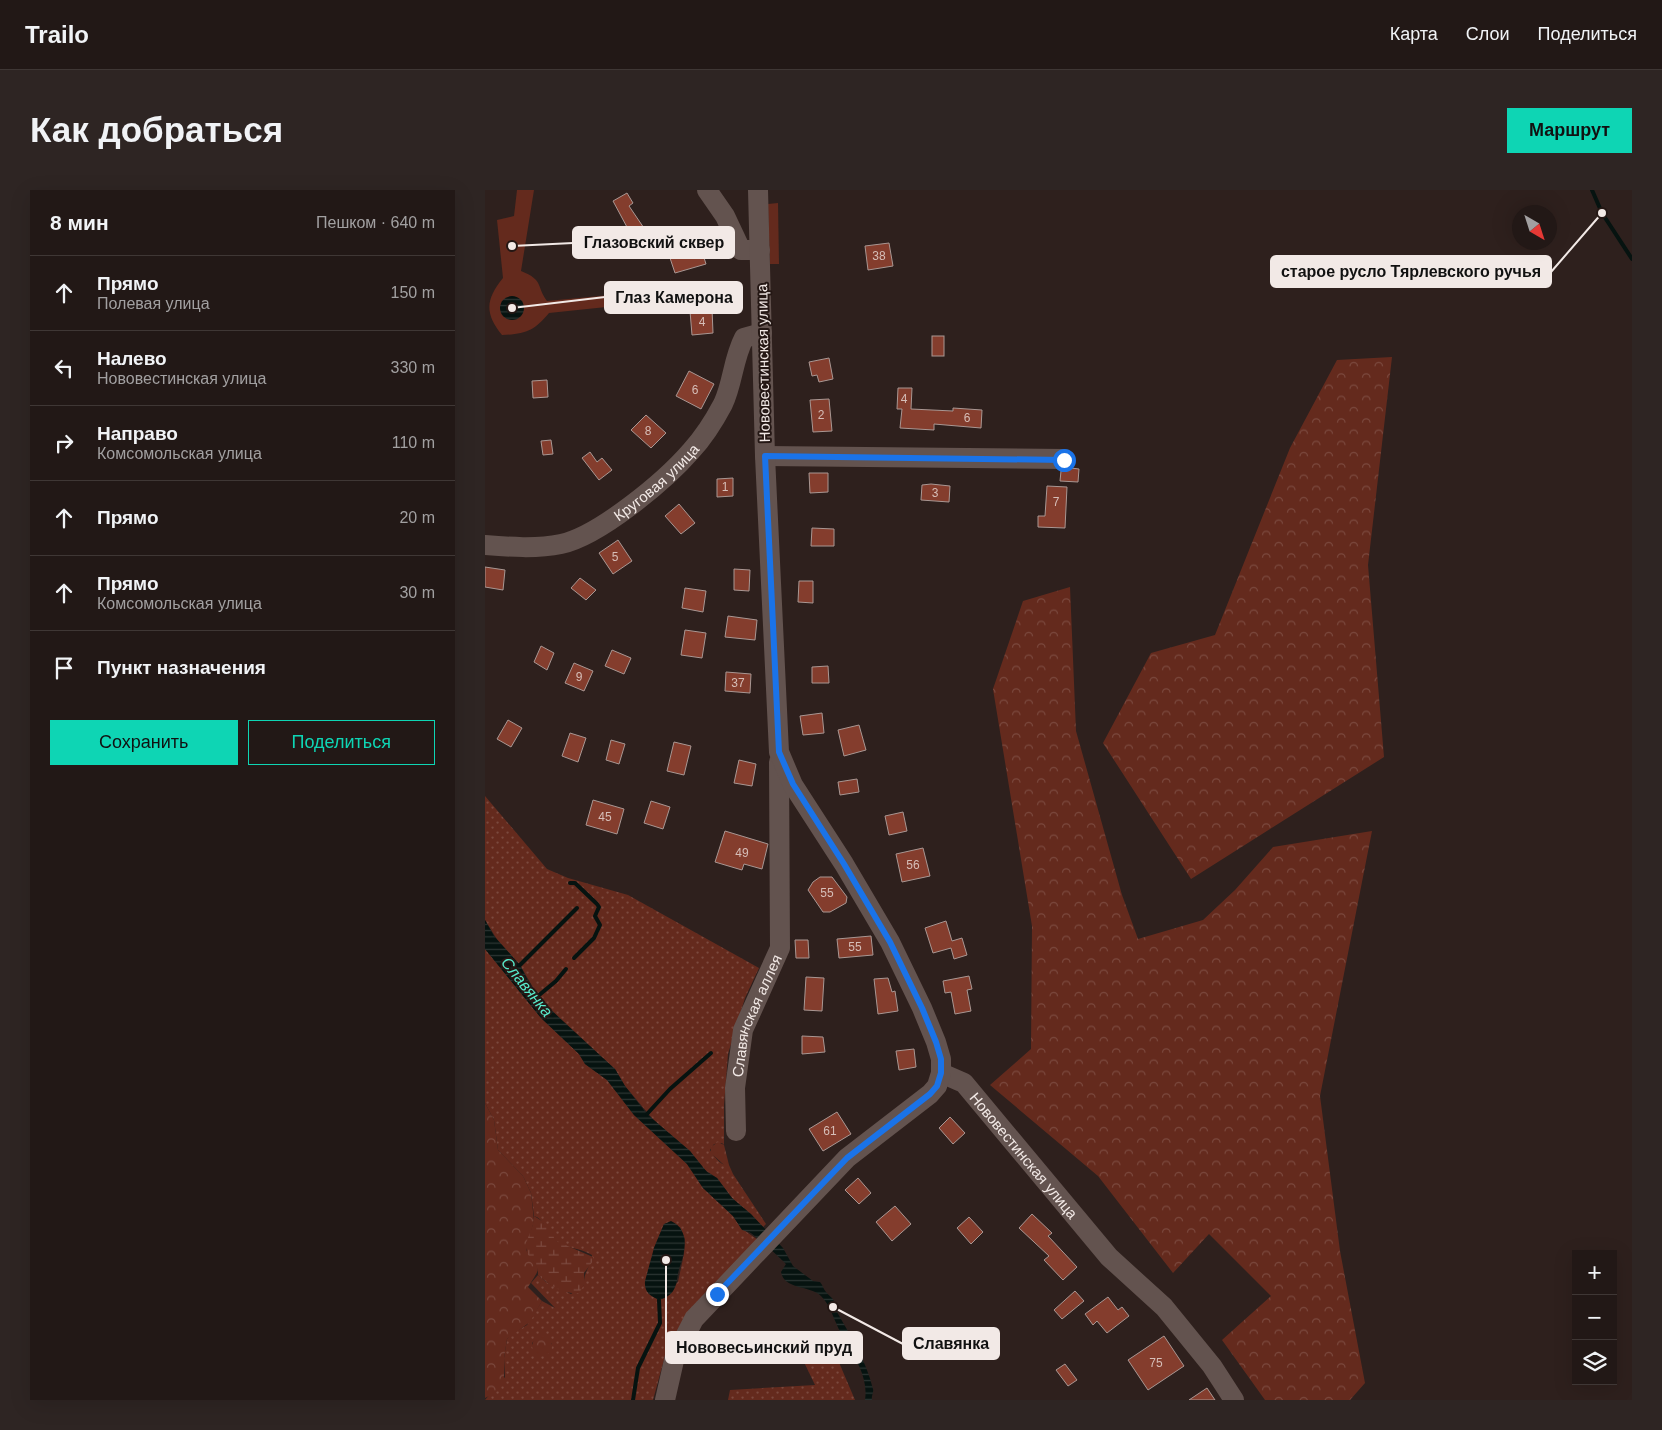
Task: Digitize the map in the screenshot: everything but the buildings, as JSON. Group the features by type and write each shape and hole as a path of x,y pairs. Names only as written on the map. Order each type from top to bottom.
{"street":[{"path":"707,190 725,216 741,250 760,250"},
{"name":"Нововестинская улица","path":"758,190 765,456 779,752 793,784 844,864 890,942 936,1042 941,1073 964,1083 1109,1258 1164,1307 1212,1366 1234,1400"},
{"name":"Круговая улица","path":"485,545 507,547 561,544 591,531 638,499 691,452 711,426 723,402 744,338 762,333"},
{"path":"765,456 1064,460"},
{"name":"Славянская аллея","path":"736,1130 735,1088 743,1030 780,948 779,752"},
{"path":"665,1400 671,1370 685,1332 705,1307 847,1158 930,1094 937,1086 941,1073"}],"green space":[{"path":"517,190 534,190 521,271 536,280 547,301 738,283 739,298 654,302 549,313 534,328 517,334 502,335 492,320 489,307 493,293 503,278 497,220 514,216"},
{"path":"778,203 779,264 770,264 768,204"},
{"path":"1392,357 1368,565 1384,757 1191,879 1103,743 1151,653 1215,635 1290,448 1337,360"},
{"path":"1070,587 1076,731 1122,895 1138,939 1203,920 1235,890 1273,847 1372,831 1320,1096 1340,1251 1365,1383 1350,1400 1265,1400 1222,1340 1271,1296 1209,1234 1173,1273 1098,1176 990,1085 1031,1049 1032,926 993,689 1023,601"},
{"path":"485,796 547,869 568,878 628,895 759,968 745,998 728,1054 724,1105 724,1145 722,1143 714,1144 710,1150 720,1163 729,1165 766,1224 763,1227 732,1198 717,1178 702,1168 690,1151 657,1124 625,1086 615,1069 580,1039 538,996 520,965 498,941 485,920"},
{"path":"485,949 541,1018 579,1054 585,1064 607,1080 634,1115 687,1164 703,1188 733,1216 741,1228 758,1240 665,1356 653,1400 485,1400 505,1377 504,1358 507,1339 527,1325 542,1301 555,1308 531,1283 538,1275 546,1282 571,1294 584,1285 592,1255 554,1240 541,1220 534,1216 531,1193 523,1176 498,1150 494,1120 485,1103","holes":["664,1224 680,1227 685,1239 678,1282 659,1300 648,1293 654,1248","543,1337 552,1344 535,1352 532,1343"]},
{"path":"485,1103 494,1120 498,1150 523,1176 531,1193 534,1221 526,1250 536,1265 537,1271 528,1287 542,1301 530,1322 507,1339 504,1358 504,1383 495,1393 485,1398"},
{"path":"718,1142 724,1145 729,1165 724,1165 711,1153 711,1147"},
{"path":"534,1216 542,1221 556,1241 593,1257 593,1261 584,1273 584,1285 579,1293 557,1288 538,1275 537,1267 528,1255 526,1247"},
{"path":"542,1336 549,1339 552,1346 549,1353 542,1356 535,1353 532,1346 535,1339"},
{"path":"829,1339 855,1400 728,1400 730,1390 815,1385 802,1358 812,1347"}],"water":[{"path":"512,296 517,297 523,303 523,313 517,319 512,320 507,319 501,313 500,308 501,303 507,297"},
{"path":"485,920 494,936 520,965 530,985 550,1009 615,1069 625,1086 647,1114 690,1151 707,1172 717,1178 732,1198 751,1214 783,1248 793,1266 813,1281 821,1283 834,1301 836,1311 862,1358 873,1389 872,1400 865,1400 866,1391 862,1373 830,1309 821,1296 811,1290 787,1282 781,1272 786,1264 752,1234 742,1230 733,1216 703,1188 687,1164 634,1115 607,1080 585,1064 579,1054 541,1018 485,949"},
{"path":"671,1221 681,1229 685,1240 685,1247 674,1290 659,1300 648,1293 645,1288 645,1281 654,1248 664,1224"}],"waterway":[{"path":"1592,190 1602,213 1632,259"},
{"path":"570,883 575,883 597,904 599,907 595,916 600,925 594,938 574,958"},
{"path":"520,965 577,908"},
{"path":"538,996 556,981 566,969"},
{"path":"647,1114 670,1089 711,1053"},
{"path":"633,1400 638,1368 660,1323 659,1300"}],"place":[{"name":"старое русло Тярлевского ручья","path":"1602,213"},
{"name":"Глазовский сквер","path":"512,246"},
{"name":"Глаз Камерона","path":"512,308"},
{"name":"Нововесьинский пруд","path":"666,1260"},
{"name":"Славянка","path":"833,1307"}],"route":[{"path":"717,1294 847,1158 930,1094 937,1086 941,1073 941,1059 936,1042 890,942 844,864 793,784 779,752 765,456 1064,460"}]}
